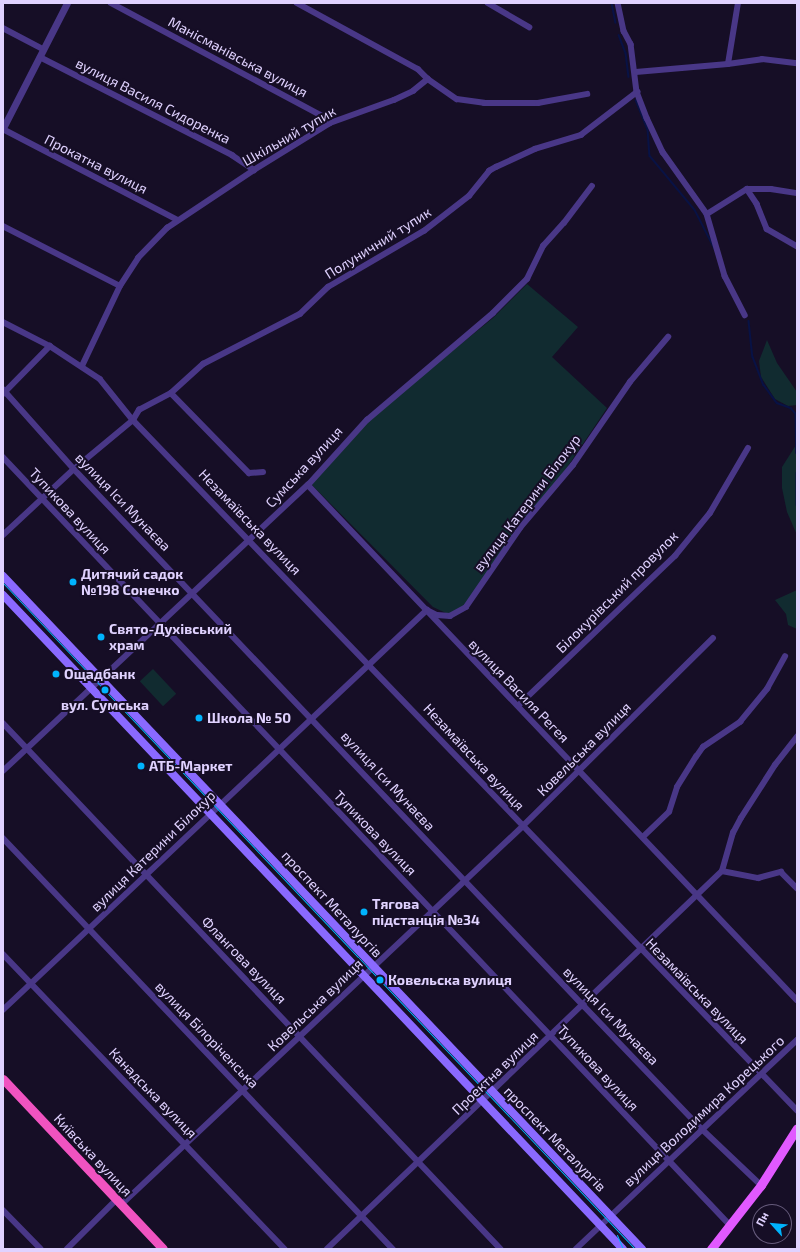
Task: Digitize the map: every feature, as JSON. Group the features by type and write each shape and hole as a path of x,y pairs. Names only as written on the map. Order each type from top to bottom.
{"highway":[{"name":"Київська вулиця","path":"3,1079 163,1249"}],"main road":[{"name":"проспект Металургів","path":"3,576 642,1249"},
{"name":"проспект Металургів","path":"3,595 364,974 623,1249"},
{"path":"711,1249 761,1185 797,1128"}],"street":[{"path":"3,128 67,3"},
{"name":"Манісманівська вулиця","path":"111,3 321,115 330,124"},
{"path":"297,3 418,69 428,79 458,99 484,103 538,103 587,94"},
{"path":"488,3 529,27"},
{"path":"501,3 503,11"},
{"path":"618,3 636,72 637,92 663,152 706,214 725,276 745,315"},
{"path":"728,64 738,3"},
{"path":"3,28 43,49"},
{"name":"вулиця Василя Сидоренка","path":"40,57 232,155 254,170"},
{"path":"636,72 728,64 762,59 797,63"},
{"name":"Шкільний тупик","path":"82,366 120,286 138,258 178,220 254,170 330,124 394,100 413,91 428,79"},
{"name":"Полуничний тупик","path":"3,535 74,469 133,420 139,410 171,393 203,364 300,314 328,287 424,231 469,196 489,171 535,149 581,134 637,92"},
{"name":"Прокатна вулиця","path":"3,128 178,220"},
{"name":"Сумська вулиця","path":"3,771 160,621 308,485 367,420 493,313 527,279 543,246 564,223 592,186"},
{"path":"706,214 747,190 771,189 797,193"},
{"path":"747,190 757,204 767,229 797,246"},
{"path":"3,226 120,286"},
{"name":"Незамаївська вулиця","path":"3,322 50,346 100,379 133,420 250,539 641,950 759,1073 797,1110"},
{"name":"вулиця Катерини Білокур","path":"3,1010 219,804 426,610 436,615 450,616 466,607 520,528 573,465 630,382 668,337"},
{"path":"3,392 50,346"},
{"name":"вулиця Іси Мунаєва","path":"3,392 74,469 192,591 584,1006 702,1128 761,1185"},
{"path":"171,393 249,473 262,472"},
{"name":"Білокурівський провулок","path":"519,706 675,556 710,513 748,448"},
{"name":"Тупикова вулиця","path":"3,458 119,582 160,621 278,749 730,1225"},
{"name":"вулиця Василя Регея","path":"308,485 797,1000"},
{"name":"Ковельська вулиця","path":"67,1249 185,1145 372,966 523,826 713,638"},
{"path":"643,837 669,812 677,787 696,757 704,747 740,722 770,685 785,657"},
{"name":"Флангова вулиця","path":"3,723 501,1249"},
{"path":"797,738 775,765 741,818 733,833 722,871 758,878 781,872 797,888"},
{"name":"вулиця Білоріченська","path":"3,838 393,1249"},
{"name":"Проектна вулиця","path":"327,1249 584,1006 722,871"},
{"name":"Канадська вулиця","path":"3,954 285,1249"},
{"name":"вулиця Володимира Корецького","path":"576,1249 759,1073 797,1040"},
{"path":"3,1210 40,1249"}],"green space":[{"path":"527,284 578,327 552,357 607,408 566,469 461,609 448,614 433,607 311,484 352,436 408,387 493,318"},
{"path":"767,340 777,363 797,392 797,405 788,406 775,399 761,377 759,361"},
{"path":"796,445 797,535 787,512 782,488 782,467"},
{"path":"797,590 797,629 788,625 786,614 775,600"},
{"path":"153,669 176,694 163,706 140,681"}],"waterway":[{"path":"612,3 616,23"},
{"path":"619,35 626,53 629,77"},
{"path":"636,100 648,129 650,156 695,210 715,249"},
{"path":"749,321 753,357 764,385 777,403 791,408 796,414 797,453"},
{"path":"797,473 797,505"}],"tram line":[{"path":"3,583 635,1249"},
{"path":"617,1235 623,1249"}],"place":[{"name":"Дитячий садок №198 Сонечко","path":"73,582"},
{"name":"Свято-Духівський храм","path":"101,637"},
{"name":"Ощадбанк","path":"56,674"},
{"name":"вул. Сумська","path":"105,690"},
{"name":"Школа № 50","path":"199,718"},
{"name":"АТБ-Маркет","path":"141,766"},
{"name":"Тягова пiдстанцiя №34","path":"364,912"},
{"name":"Ковельска вулиця","path":"380,980"}]}
